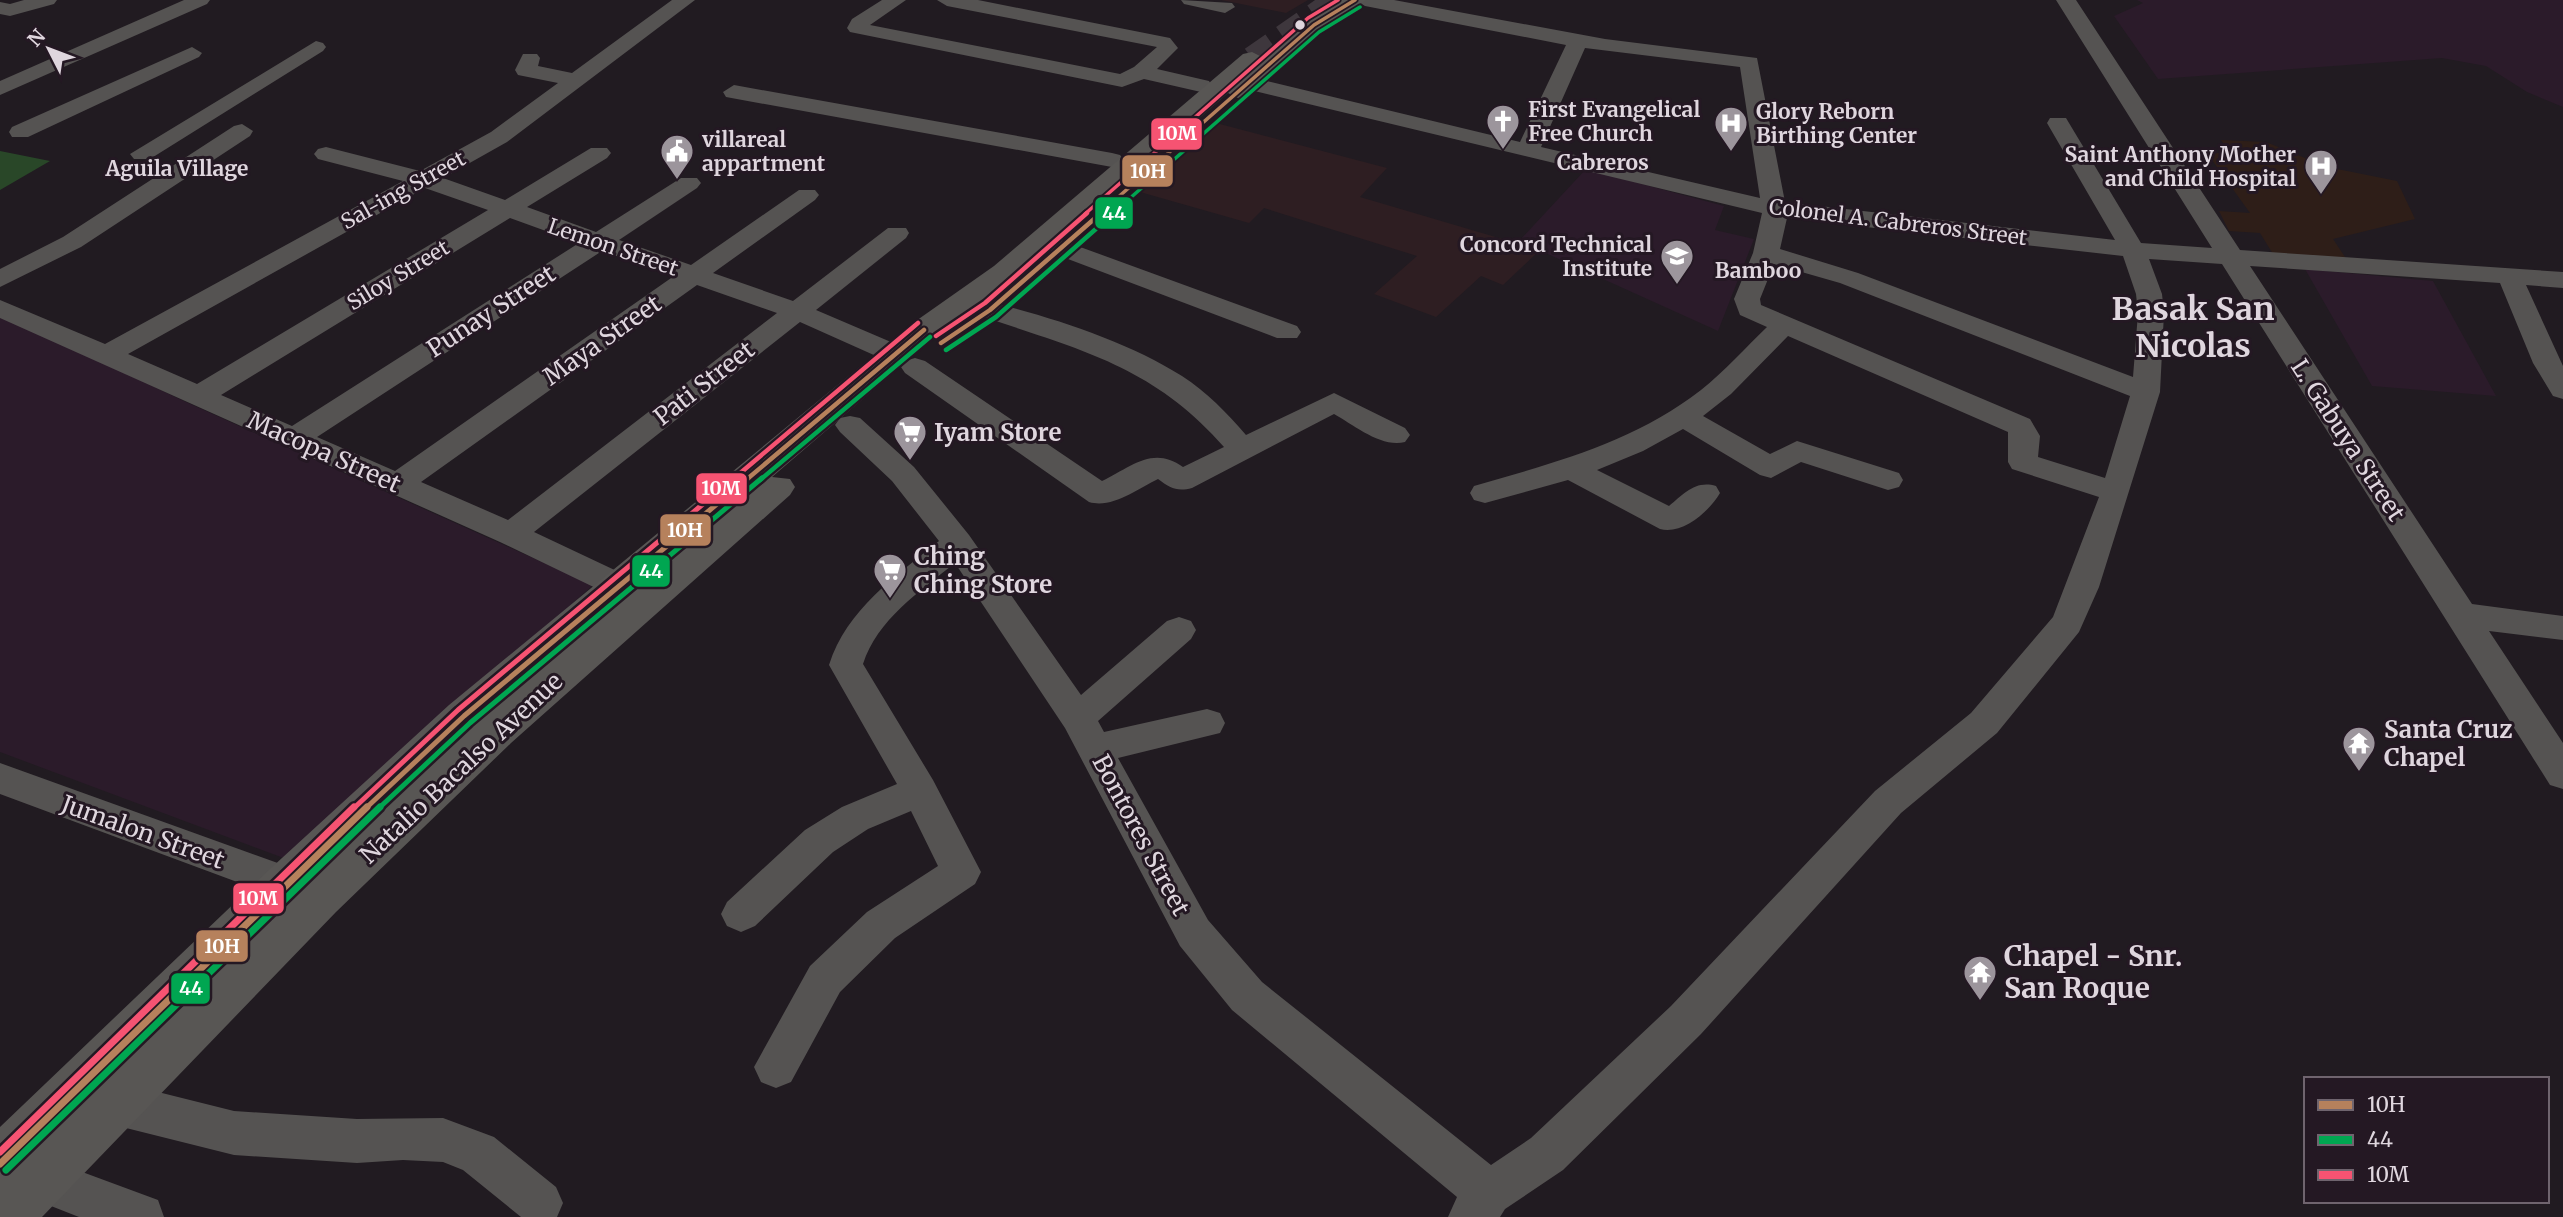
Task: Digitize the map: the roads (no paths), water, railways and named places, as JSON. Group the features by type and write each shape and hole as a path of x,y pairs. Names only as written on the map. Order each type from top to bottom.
{"main road":[{"name":"Natalio Bacalso Avenue","path":"932,337 987,265 1262,37 1317,0"},
{"name":"Natalio Bacalso Avenue","path":"20,1171 114,1103 320,898 496,731 634,592 1005,272 1249,70 1355,0"},
{"name":"Natalio Bacalso Avenue","path":"932,337 990,310 1061,248 1249,70"},
{"name":"Natalio Bacalso Avenue","path":"4,1217 20,1171 286,883 464,716 634,592 850,425 905,360"}],"street":[{"path":"0,8 10,10 47,0"},
{"path":"6,86 200,0"},
{"name":"Sal-ing Street","path":"104,356 499,137 685,0"},
{"path":"897,0 859,23 858,28 1122,81 1142,72 1168,48 1164,43 947,0"},
{"path":"1191,0 1225,7"},
{"path":"1365,0 1578,41 1750,62 1774,208 1773,233 1747,299 1749,309 2020,426 2025,436 2023,462 2116,492"},
{"name":"L. Gabuya Street","path":"2066,0 2563,774"},
{"path":"1527,151 1578,41"},
{"path":"142,154 316,47"},
{"path":"20,132 192,53"},
{"path":"530,58 526,70 578,81"},
{"name":"Colonel A. Cabreros Street","path":"1249,70 1527,151 1774,208 1920,229 2133,250 2563,280"},
{"path":"1142,72 1201,86"},
{"path":"6,86 95,98"},
{"path":"734,92 1112,160"},
{"path":"1480,1205 1547,1154 1686,1020 1888,802 1984,723 2067,623 2083,587 2116,492 2146,392 2151,313 2149,294 2133,250 2059,123"},
{"path":"0,279 72,242 233,137 172,135"},
{"name":"Siloy Street","path":"197,397 599,153"},
{"name":"Lemon Street","path":"326,154 424,179 796,311 905,360 1100,495 1160,465 1181,481 1242,449"},
{"name":"Punay Street","path":"293,439 689,183"},
{"name":"Maya Street","path":"397,484 807,195"},
{"name":"Pati Street","path":"511,534 897,233"},
{"path":"1061,248 1287,332"},
{"path":"1766,253 1849,278 2146,392"},
{"path":"2509,275 2547,363 2563,390"},
{"name":"Macopa Street","path":"0,308 511,534 634,592"},
{"path":"990,310 1125,358 1164,377 1211,413 1242,449 1334,402 1395,435"},
{"path":"1485,493 1606,456 1682,416 1711,395 1784,325"},
{"path":"1682,416 1771,468 1797,451 1888,480"},
{"name":"Bontores Street","path":"850,425 903,474 958,543 1086,733 1194,933 1247,996 1480,1205"},
{"path":"1570,468 1671,521 1704,493"},
{"path":"776,1068 825,979 881,925 961,872 920,792 846,665 848,649 863,626 958,543"},
{"path":"2460,615 2563,628"},
{"path":"1086,733 1179,630"},
{"path":"1086,733 1206,723"},
{"name":"Jumalon Street","path":"0,778 286,883"},
{"path":"741,914 819,841 855,818 920,792"},
{"path":"114,1103 234,1133 357,1141 402,1138 443,1140 478,1153 540,1203"},
{"path":"20,1171 141,1217"}],"tunnel":[{"path":"1252,59 1337,0"}],"place":[{"name":"First Evangelical Free Church","path":"1503,151"},
{"name":"Glory Reborn Birthing Center","path":"1731,153"},
{"name":"villareal appartment","path":"677,181"},
{"name":"Saint Anthony Mother and Child Hospital","path":"2321,196"},
{"name":"Concord Technical Institute","path":"1677,286"},
{"name":"Iyam Store","path":"910,462"},
{"name":"Ching Ching Store","path":"890,600"},
{"name":"Santa Cruz Chapel","path":"2359,773"},
{"name":"Chapel - Snr. San Roque","path":"1980,1002"}],"district":[{"name":"Cabreros","path":"1603,162"},
{"name":"Aguila Village","path":"177,168"},
{"name":"Bamboo","path":"1758,270"},
{"name":"Basak San Nicolas","path":"2193,328"}]}
